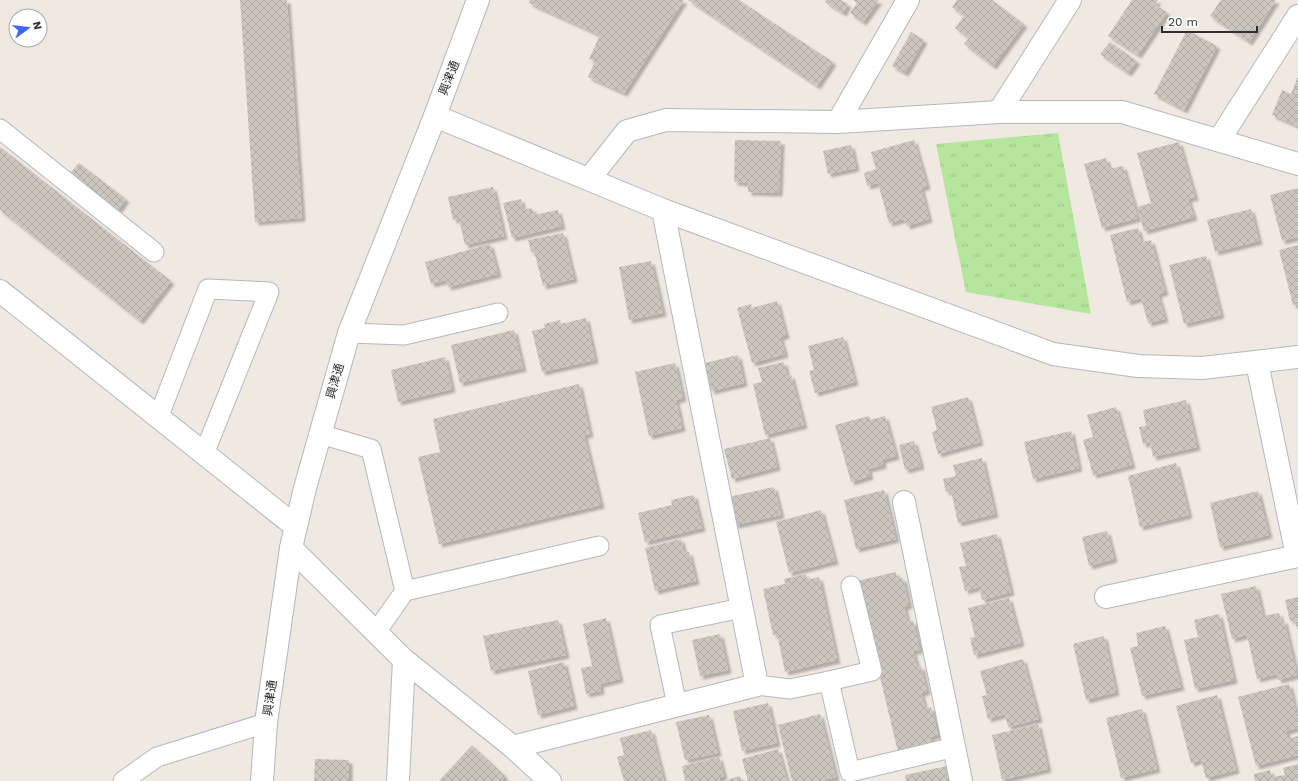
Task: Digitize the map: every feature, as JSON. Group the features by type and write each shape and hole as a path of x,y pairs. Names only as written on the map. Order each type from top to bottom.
{"street":[{"name":"興津通","path":"262,781 266,723 291,548 305,488 349,333 435,116 478,0"},
{"path":"838,122 908,0"},
{"path":"999,112 1070,0"},
{"path":"1219,140 1298,16"},
{"path":"588,179 628,131 666,120 838,122 999,112 1122,112 1298,164"},
{"path":"435,116 663,210 1053,354 1138,366 1202,368 1257,363 1298,357"},
{"path":"513,747 757,685 663,210"},
{"path":"0,291 295,526"},
{"path":"1106,597 1298,556 1257,363"},
{"path":"904,502 962,781"},
{"path":"291,548 404,660 513,747 550,781"},
{"path":"398,781 404,660"}],"lane":[{"path":"0,129 154,252"},
{"path":"158,418 208,289 269,292 204,454"},
{"path":"349,333 404,335 498,313"},
{"path":"320,434 371,449 405,591"},
{"path":"376,632 405,591 599,546"},
{"path":"757,685 790,689 872,671 851,586"},
{"path":"677,705 660,625 742,608"},
{"path":"828,681 850,772 955,747"},
{"path":"123,781 157,756 266,723"}],"green space":[{"path":"1058,133 1091,314 966,292 936,144"}],"building":[{"path":"240,0 287,0 302,218 255,222"},
{"path":"530,0 684,0 624,93 588,77 595,61 589,59 600,35 529,3"},
{"path":"688,0 739,0 833,62 817,86"},
{"path":"826,0 841,0 848,4 843,13 825,2"},
{"path":"853,0 879,0 863,22 850,13 857,3"},
{"path":"957,0 992,0 1024,24 993,66 964,44 969,38 955,28 964,16 952,7"},
{"path":"1132,0 1158,0 1155,5 1167,12 1138,55 1108,36"},
{"path":"1221,0 1276,0 1249,42 1210,16"},
{"path":"1187,30 1217,46 1184,110 1154,94"},
{"path":"911,32 924,40 905,73 892,66"},
{"path":"1110,42 1137,61 1128,73 1100,54"},
{"path":"1298,76 1298,126 1272,115 1282,90 1291,94"},
{"path":"735,140 781,141 779,193 748,192 748,183 734,182"},
{"path":"914,140 927,186 921,188 929,219 907,226 904,219 889,223 878,183 867,186 864,173 876,169 871,152"},
{"path":"1179,142 1195,197 1188,199 1194,217 1144,231 1137,207 1151,203 1137,153"},
{"path":"851,145 856,168 828,174 823,151"},
{"path":"0,147 171,281 140,321 0,210"},
{"path":"1106,158 1109,169 1123,166 1138,218 1102,228 1084,164"},
{"path":"79,163 126,199 118,210 70,173"},
{"path":"493,187 504,236 465,245 459,219 453,220 448,197"},
{"path":"1298,188 1298,237 1282,241 1270,195"},
{"path":"521,199 523,210 532,208 534,215 558,210 562,226 512,238 503,203"},
{"path":"1251,209 1259,241 1215,252 1207,220"},
{"path":"1138,228 1141,242 1151,240 1165,292 1158,294 1165,319 1148,323 1141,298 1127,302 1110,235"},
{"path":"563,233 574,279 543,286 534,251 531,252 528,240"},
{"path":"490,244 498,274 448,287 446,280 431,284 425,262"},
{"path":"1298,245 1298,304 1293,305 1279,250"},
{"path":"1206,256 1221,315 1184,324 1169,265"},
{"path":"651,261 663,313 629,320 619,267"},
{"path":"777,301 786,335 780,337 785,354 752,363 737,308 751,304 752,308"},
{"path":"586,318 595,360 542,372 532,331 545,328 544,324 560,320 561,324"},
{"path":"514,330 523,368 460,383 451,345"},
{"path":"843,337 855,382 815,393 809,371 814,370 808,346"},
{"path":"738,355 744,383 711,391 705,363"},
{"path":"445,357 452,389 398,402 391,370"},
{"path":"784,362 787,376 791,375 804,425 765,435 753,384 762,382 758,368"},
{"path":"675,363 683,398 676,400 682,428 649,436 635,372"},
{"path":"579,384 590,434 584,435 601,505 439,544 418,457 440,452 433,419"},
{"path":"968,397 980,442 938,454 932,432 937,430 931,407"},
{"path":"1186,400 1197,447 1153,457 1150,442 1143,444 1139,427 1146,426 1143,410"},
{"path":"1116,407 1132,465 1093,475 1083,440 1093,437 1087,415"},
{"path":"869,416 870,420 885,416 896,456 882,460 883,465 868,469 870,476 851,482 835,425"},
{"path":"1071,431 1079,468 1033,479 1024,442"},
{"path":"770,438 777,467 732,479 724,449"},
{"path":"914,441 921,466 905,470 899,445"},
{"path":"982,458 995,514 958,523 951,491 946,492 943,479 956,476 953,465"},
{"path":"1176,463 1189,515 1140,527 1128,476"},
{"path":"774,487 781,515 735,525 728,497"},
{"path":"884,490 896,539 856,549 844,500"},
{"path":"1258,491 1269,535 1220,547 1210,503"},
{"path":"694,495 702,528 645,542 638,513 672,505 671,500"},
{"path":"821,510 835,561 789,573 776,522"},
{"path":"1107,531 1114,559 1089,566 1082,537"},
{"path":"997,534 1011,592 982,600 979,587 965,591 959,567 966,566 960,543"},
{"path":"681,539 684,553 689,552 696,581 655,591 645,548"},
{"path":"896,572 897,579 903,578 909,605 904,607 908,622 913,621 920,650 913,651 917,667 921,666 927,691 921,693 925,708 931,707 938,735 930,737 932,743 898,752 857,581"},
{"path":"806,574 807,580 819,577 837,660 785,672 777,634 773,635 763,589 785,584 784,579"},
{"path":"1256,586 1263,616 1279,613 1281,621 1284,620 1297,675 1278,680 1277,674 1257,679 1247,635 1232,639 1221,594"},
{"path":"1298,597 1297,629 1295,620 1290,621 1285,600"},
{"path":"1009,598 1021,643 974,655 970,638 975,637 968,608"},
{"path":"1219,614 1234,680 1195,689 1184,640 1198,637 1194,620"},
{"path":"606,618 620,679 600,684 601,691 586,694 581,668 592,666 583,624"},
{"path":"558,620 566,655 491,671 483,636"},
{"path":"1165,626 1181,687 1142,696 1130,648 1138,646 1136,633"},
{"path":"720,634 728,670 700,676 692,640"},
{"path":"1104,636 1116,692 1086,700 1073,644"},
{"path":"1023,659 1039,719 1008,727 1005,714 988,719 982,696 987,695 980,671"},
{"path":"564,662 574,706 538,715 528,671"},
{"path":"1289,684 1298,720 1298,728 1286,731 1288,739 1298,736 1298,755 1256,766 1238,697"},
{"path":"1217,695 1236,770 1206,778 1201,760 1191,763 1176,706"},
{"path":"768,703 777,743 742,751 733,711"},
{"path":"1142,709 1157,769 1121,778 1106,718"},
{"path":"820,714 836,777 821,781 792,781 778,725"},
{"path":"709,715 718,753 685,760 676,722"},
{"path":"1038,724 1048,769 1002,780 992,735"},
{"path":"651,730 664,781 624,781 617,757 624,755 620,738"},
{"path":"472,745 505,776 501,781 439,781"},
{"path":"778,749 787,781 748,781 742,759"},
{"path":"719,757 724,776 719,778 720,781 685,781 682,766"},
{"path":"315,759 349,760 349,781 314,781"},
{"path":"1298,764 1298,781 1255,781 1254,774 1270,770 1272,777 1285,775 1283,768"},
{"path":"947,766 950,781 906,781 905,775"},
{"path":"740,776 741,781 724,781"}]}
